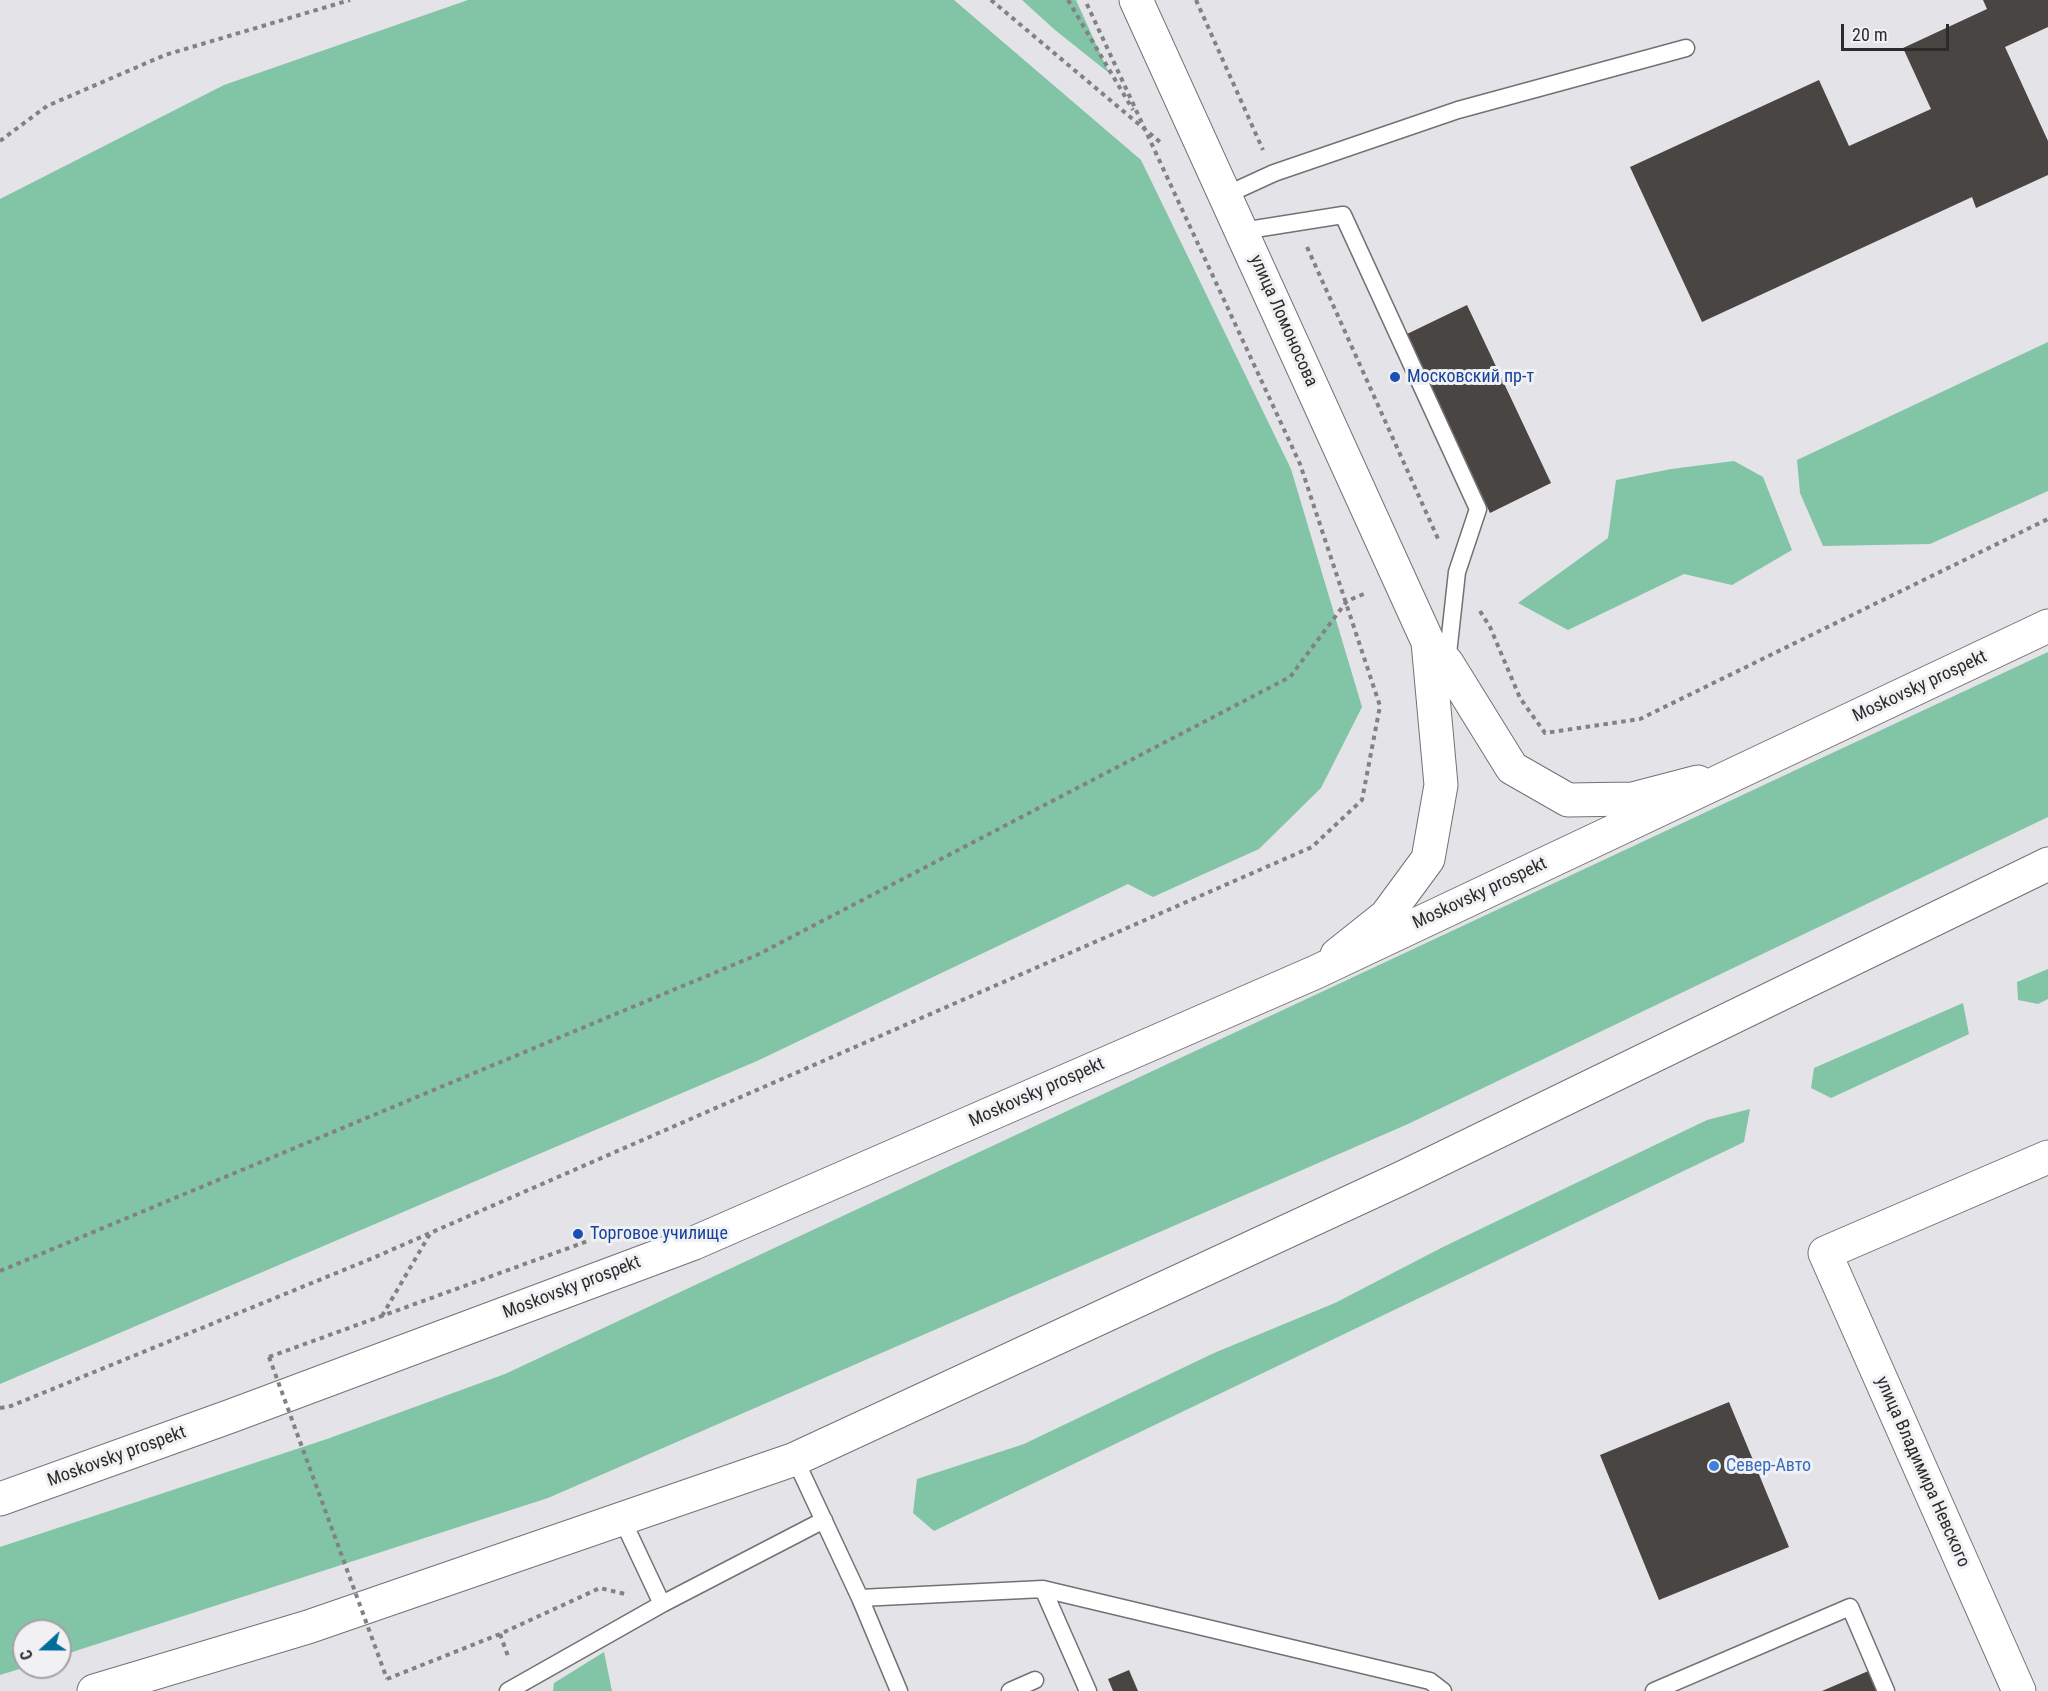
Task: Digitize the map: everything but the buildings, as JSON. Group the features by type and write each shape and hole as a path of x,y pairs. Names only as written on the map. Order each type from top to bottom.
{"main road":[{"name":"улица Ломоносова","path":"1136,0 1399,579 1438,653 1512,768 1568,800 1633,799 1746,769"},
{"name":"Moskovsky prospekt","path":"9,1494 242,1412 694,1243 1316,972 2048,626"},
{"name":"улица Ломоносова","path":"1316,972 1386,916 1428,859 1441,785 1438,653"},
{"path":"94,1691 308,1627 795,1459 1402,1178 2048,864"},
{"name":"улица Владимира Невского","path":"2019,1691 1825,1253 2048,1157"}],"lane":[{"path":"1226,195 1274,173 1458,110 1686,48"},
{"path":"1242,231 1343,215 1478,509 1457,572 1438,653"},
{"path":"795,1459 860,1598 899,1691"},
{"path":"622,1520 662,1604"},
{"path":"508,1691 662,1604 824,1520"},
{"path":"860,1598 1043,1589 1430,1681 1443,1691"},
{"path":"1043,1589 1088,1691"},
{"path":"1654,1691 1850,1607 1886,1691"},
{"path":"1010,1691 1035,1680"}],"path":[{"path":"0,141 47,106 165,54 350,0"},
{"path":"991,0 1163,144"},
{"path":"1068,0 1145,130"},
{"path":"0,1408 11,1406 431,1232 1312,848 1362,800 1380,706 1300,464 1085,0"},
{"path":"1196,0 1274,173"},
{"path":"1296,223 1442,548"},
{"path":"1490,627 1520,698 1545,733 1640,719 2048,519"},
{"path":"0,1271 758,956 1290,677 1347,601 1399,579"},
{"path":"382,1317 431,1232"},
{"path":"588,1241 269,1357 387,1679 500,1634 600,1588 662,1604"}],"green space":[{"path":"468,0 954,0 1141,160 1291,469 1362,707 1321,788 1259,849 1153,897 1128,884 757,1061 0,1384 0,199 224,85"},
{"path":"1022,0 1076,0 1109,73 1055,30"},
{"path":"2048,342 2048,491 1930,544 1823,546 1800,493 1797,460"},
{"path":"1734,461 1763,477 1792,550 1732,585 1684,574 1568,630 1518,603 1608,538 1616,480 1671,469"},
{"path":"2048,652 2048,817 1408,1124 548,1498 72,1652 72,1619 12,1619 12,1671 0,1675 0,1547 327,1439 505,1374"},
{"path":"2048,969 2048,999 2038,1004 2018,1000 2017,982"},
{"path":"1963,1003 1969,1034 1831,1098 1811,1088 1814,1068"},
{"path":"1750,1109 1744,1142 934,1531 913,1513 917,1479 1024,1444 1214,1353 1335,1303 1443,1247 1707,1120"},
{"path":"604,1652 612,1691 553,1691 554,1683"}],"place":[{"name":"Московский пр-т","path":"1395,377"},
{"name":"Торговое училище","path":"578,1234"},
{"name":"Север-Авто","path":"1714,1466"}]}
